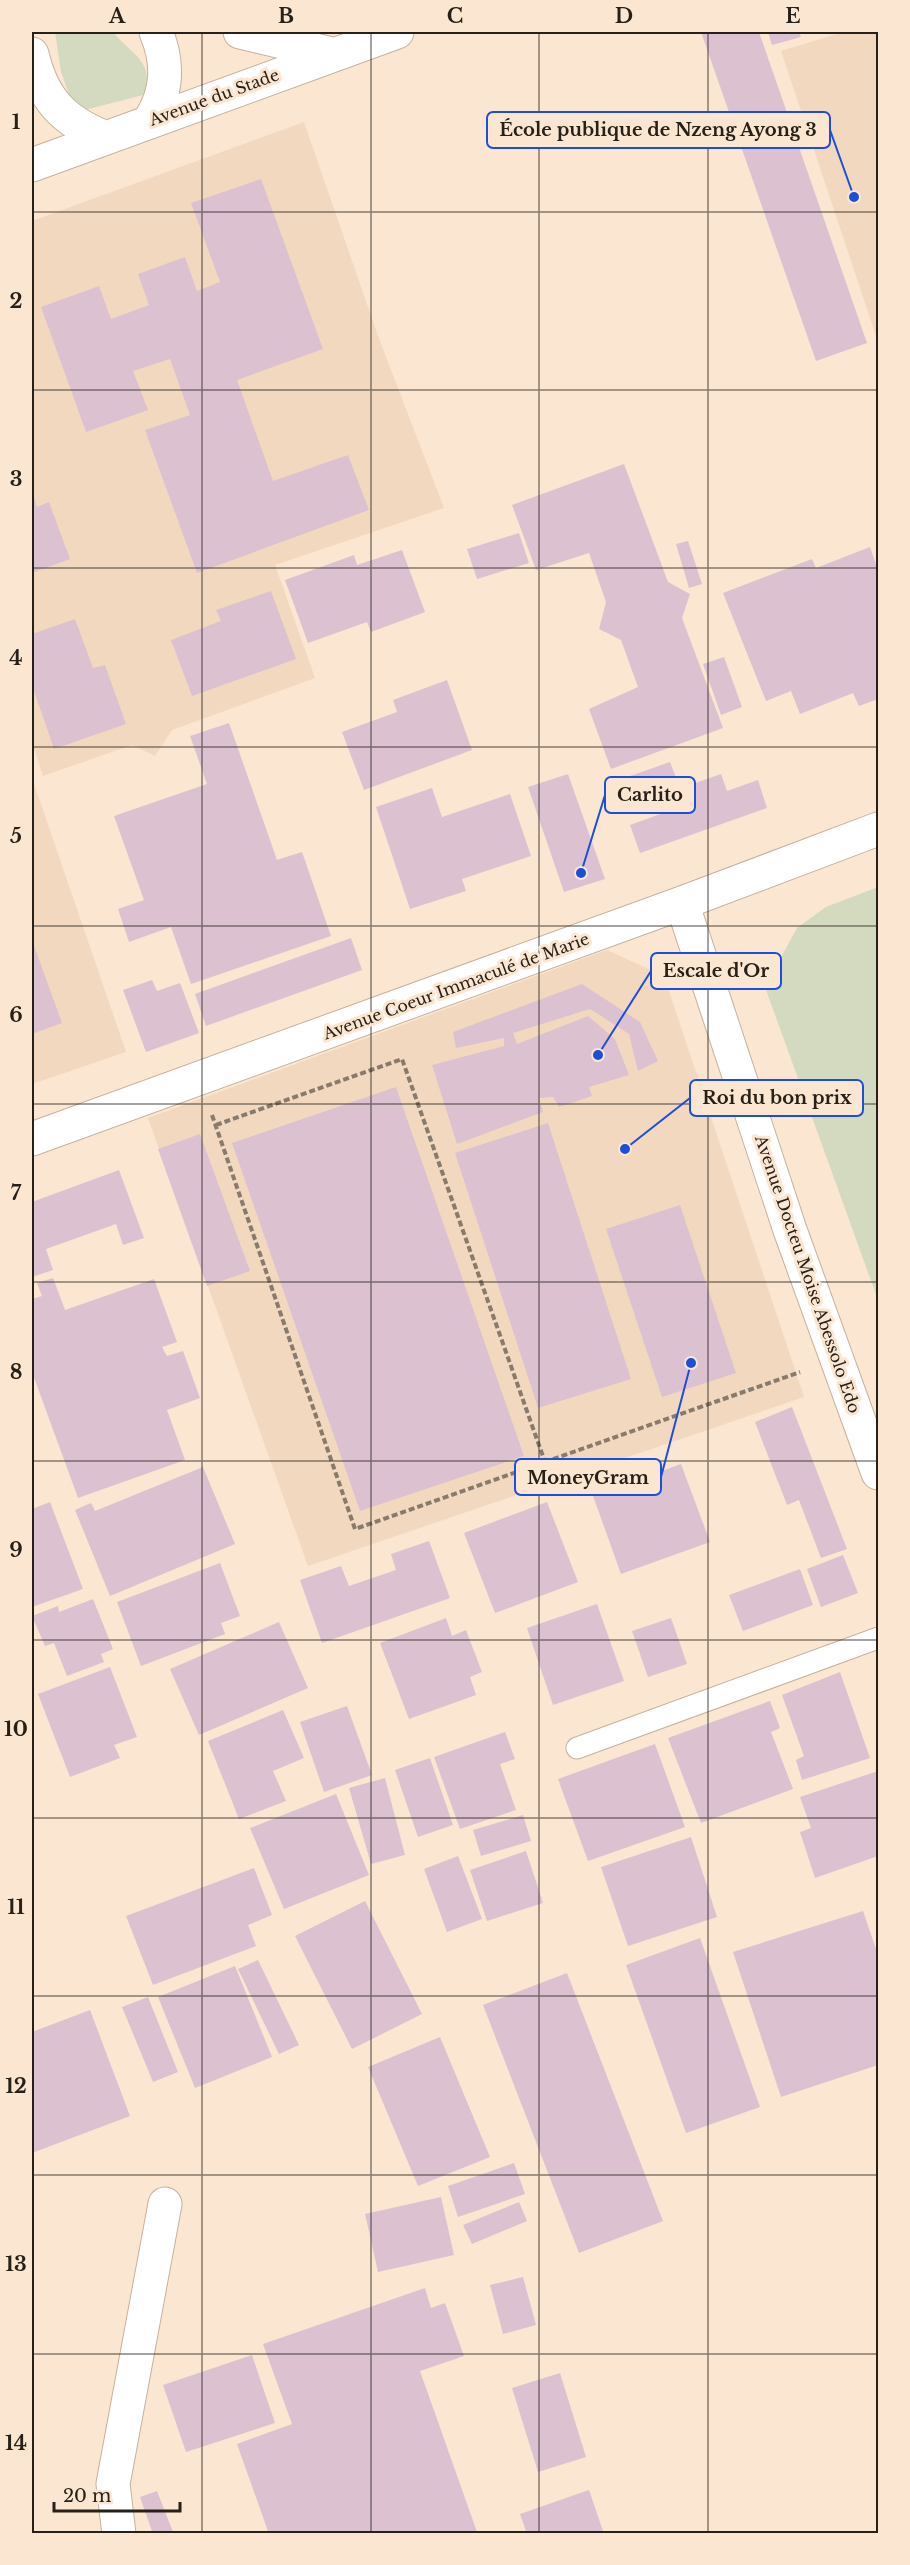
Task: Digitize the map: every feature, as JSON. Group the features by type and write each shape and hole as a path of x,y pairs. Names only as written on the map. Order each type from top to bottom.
{"main road":[{"path":"150,120 160,104 167,78 163,47 156,32"},
{"path":"240,32 332,54"},
{"name":"Avenue du Stade","path":"32,165 150,120 397,32"},
{"path":"32,54 42,86 58,109 79,127 104,137"},
{"name":"Avenue Coeur Immaculé de Marie","path":"32,1139 200,1080 879,829"},
{"name":"Avenue Docteu Moise Abessolo Edo","path":"682,903 790,1230 879,1473"},
{"path":"119,2534 113,2484 165,2204"}],"lane":[{"path":"578,1749 879,1638"}],"path":[{"path":"216,1125 402,1059 545,1462"},
{"path":"200,1080 355,1529 837,1359"}],"shaded area":[{"path":"843,32 878,32 878,342 781,51"},
{"path":"304,122 378,336 444,508 275,565 315,678 172,730 155,756 132,745 43,776 32,742 32,221"},
{"path":"32,778 126,1052 32,1084"},
{"path":"607,950 664,976 804,1397 308,1566 148,1118"}],"green space":[{"path":"55,32 113,32 144,67 147,75 143,95 85,110 70,97 61,72"},
{"path":"878,887 878,1300 765,987 797,928 826,907"}],"building":[{"path":"701,32 759,32 867,343 816,361"},
{"path":"768,32 799,32 801,37 772,45"},
{"path":"261,179 323,349 237,380 273,481 348,455 369,510 197,573 145,430 190,415 170,359 133,371 148,410 86,432 41,307 99,286 111,319 149,305 138,274 185,257 197,291 220,282 191,203"},
{"path":"624,464 668,582 690,594 682,618 723,728 611,769 589,709 638,687 621,640 599,629 606,602 589,553 536,570 512,505"},
{"path":"32,491 37,507 49,502 70,559 32,573"},
{"path":"519,533 529,563 477,579 467,549"},
{"path":"688,541 702,584 689,588 676,544"},
{"path":"870,547 878,570 878,699 859,706 853,693 800,714 791,691 766,701 723,593 812,559 816,568"},
{"path":"402,550 425,612 371,632 367,622 308,643 285,580 354,555 357,565"},
{"path":"271,591 296,659 192,696 171,640 221,621 216,610"},
{"path":"75,619 93,668 105,665 126,724 54,749 32,685 32,634"},
{"path":"724,657 742,707 721,715 703,664"},
{"path":"447,680 472,750 364,790 342,732 397,712 393,700"},
{"path":"229,723 277,860 302,852 331,936 191,984 171,927 129,942 118,909 144,900 114,816 207,784 190,736"},
{"path":"670,762 681,791 627,811 616,781"},
{"path":"568,774 605,879 564,892 528,787"},
{"path":"721,774 727,791 758,780 767,808 640,853 630,825 691,803 684,787"},
{"path":"432,788 442,817 510,794 531,856 462,879 466,891 410,909 376,807"},
{"path":"351,938 362,970 206,1026 195,994"},
{"path":"32,940 62,1023 32,1034"},
{"path":"152,980 157,991 180,983 199,1033 146,1052 123,990"},
{"path":"582,984 640,1022 658,1061 638,1071 629,1034 590,1009 513,1033 517,1044 588,1016 615,1039 629,1075 589,1087 592,1096 559,1107 553,1097 539,1098 543,1112 457,1144 432,1065 504,1046 504,1038 456,1048 453,1032"},
{"path":"396,1087 524,1456 360,1511 232,1143"},
{"path":"548,1123 631,1379 538,1408 455,1153"},
{"path":"200,1134 250,1271 207,1286 158,1149"},
{"path":"119,1170 144,1238 123,1245 116,1224 46,1249 53,1270 32,1277 32,1202"},
{"path":"680,1205 736,1373 662,1397 606,1229"},
{"path":"53,1278 65,1310 154,1279 177,1342 162,1347 167,1356 183,1351 200,1398 167,1410 185,1460 78,1498 32,1372 32,1299 42,1296 37,1283"},
{"path":"792,1407 847,1549 821,1558 799,1500 787,1505 755,1422"},
{"path":"681,1464 710,1542 621,1574 593,1496"},
{"path":"203,1467 235,1544 110,1596 75,1510 91,1503 95,1511"},
{"path":"50,1502 83,1589 32,1607 32,1509"},
{"path":"547,1502 578,1582 495,1613 464,1533"},
{"path":"429,1541 450,1598 322,1643 300,1580 341,1566 349,1586 396,1570 391,1554"},
{"path":"843,1555 858,1593 821,1607 807,1569"},
{"path":"220,1563 240,1616 221,1623 225,1634 141,1666 117,1602"},
{"path":"800,1569 813,1605 743,1631 729,1595"},
{"path":"93,1599 113,1649 101,1654 104,1662 67,1676 54,1643 45,1646 32,1616 58,1606 59,1612"},
{"path":"597,1604 624,1681 553,1705 527,1628"},
{"path":"446,1618 452,1636 466,1630 482,1672 470,1677 476,1695 409,1719 380,1643"},
{"path":"671,1618 687,1664 648,1677 632,1631"},
{"path":"279,1622 308,1688 199,1735 170,1669"},
{"path":"110,1667 137,1737 114,1745 120,1758 70,1777 38,1694"},
{"path":"840,1672 870,1758 802,1780 796,1760 804,1756 782,1695"},
{"path":"770,1701 780,1728 771,1732 793,1789 701,1823 668,1738"},
{"path":"347,1706 372,1775 324,1792 300,1722"},
{"path":"283,1710 304,1758 273,1771 286,1801 239,1819 208,1741"},
{"path":"505,1732 515,1759 500,1764 516,1810 460,1829 434,1757"},
{"path":"655,1744 685,1827 588,1861 558,1779"},
{"path":"430,1758 453,1825 418,1837 395,1770"},
{"path":"878,1771 878,1856 815,1878 800,1832 811,1828 800,1797"},
{"path":"385,1778 405,1855 371,1864 349,1788"},
{"path":"336,1794 369,1875 284,1909 250,1828"},
{"path":"523,1815 531,1841 481,1856 473,1830"},
{"path":"691,1837 717,1917 628,1946 601,1867"},
{"path":"526,1851 543,1903 487,1921 470,1870"},
{"path":"458,1856 482,1919 447,1932 424,1869"},
{"path":"254,1868 272,1915 248,1925 256,1946 153,1985 126,1916"},
{"path":"365,1901 422,2014 352,2049 295,1936"},
{"path":"863,1911 878,1955 878,2065 781,2097 733,1952"},
{"path":"700,1938 760,2107 686,2133 626,1965"},
{"path":"258,1960 299,2045 279,2054 238,1969"},
{"path":"235,1966 272,2057 195,2088 158,1997"},
{"path":"567,1973 663,2221 579,2253 483,2005"},
{"path":"148,1997 178,2072 153,2082 122,2007"},
{"path":"90,2010 130,2116 32,2153 32,2032"},
{"path":"440,2037 490,2157 418,2186 368,2067"},
{"path":"514,2163 525,2194 458,2217 448,2186"},
{"path":"441,2197 454,2255 378,2272 365,2214"},
{"path":"519,2202 527,2221 472,2244 463,2225"},
{"path":"523,2277 536,2325 503,2334 490,2285"},
{"path":"425,2288 431,2308 445,2303 464,2356 420,2371 477,2532 269,2534 237,2444 292,2424 263,2344"},
{"path":"252,2355 275,2423 186,2452 163,2385"},
{"path":"560,2373 586,2457 538,2472 512,2388"},
{"path":"589,2490 604,2534 527,2534 520,2514"},
{"path":"157,2491 173,2532 169,2534 153,2534 140,2497"}],"place":[{"name":"École publique de Nzeng Ayong 3","path":"854,197"},
{"name":"Carlito","path":"581,873"},
{"name":"Escale d'Or","path":"598,1055"},
{"name":"Roi du bon prix","path":"625,1149"},
{"name":"MoneyGram","path":"691,1363"}]}
